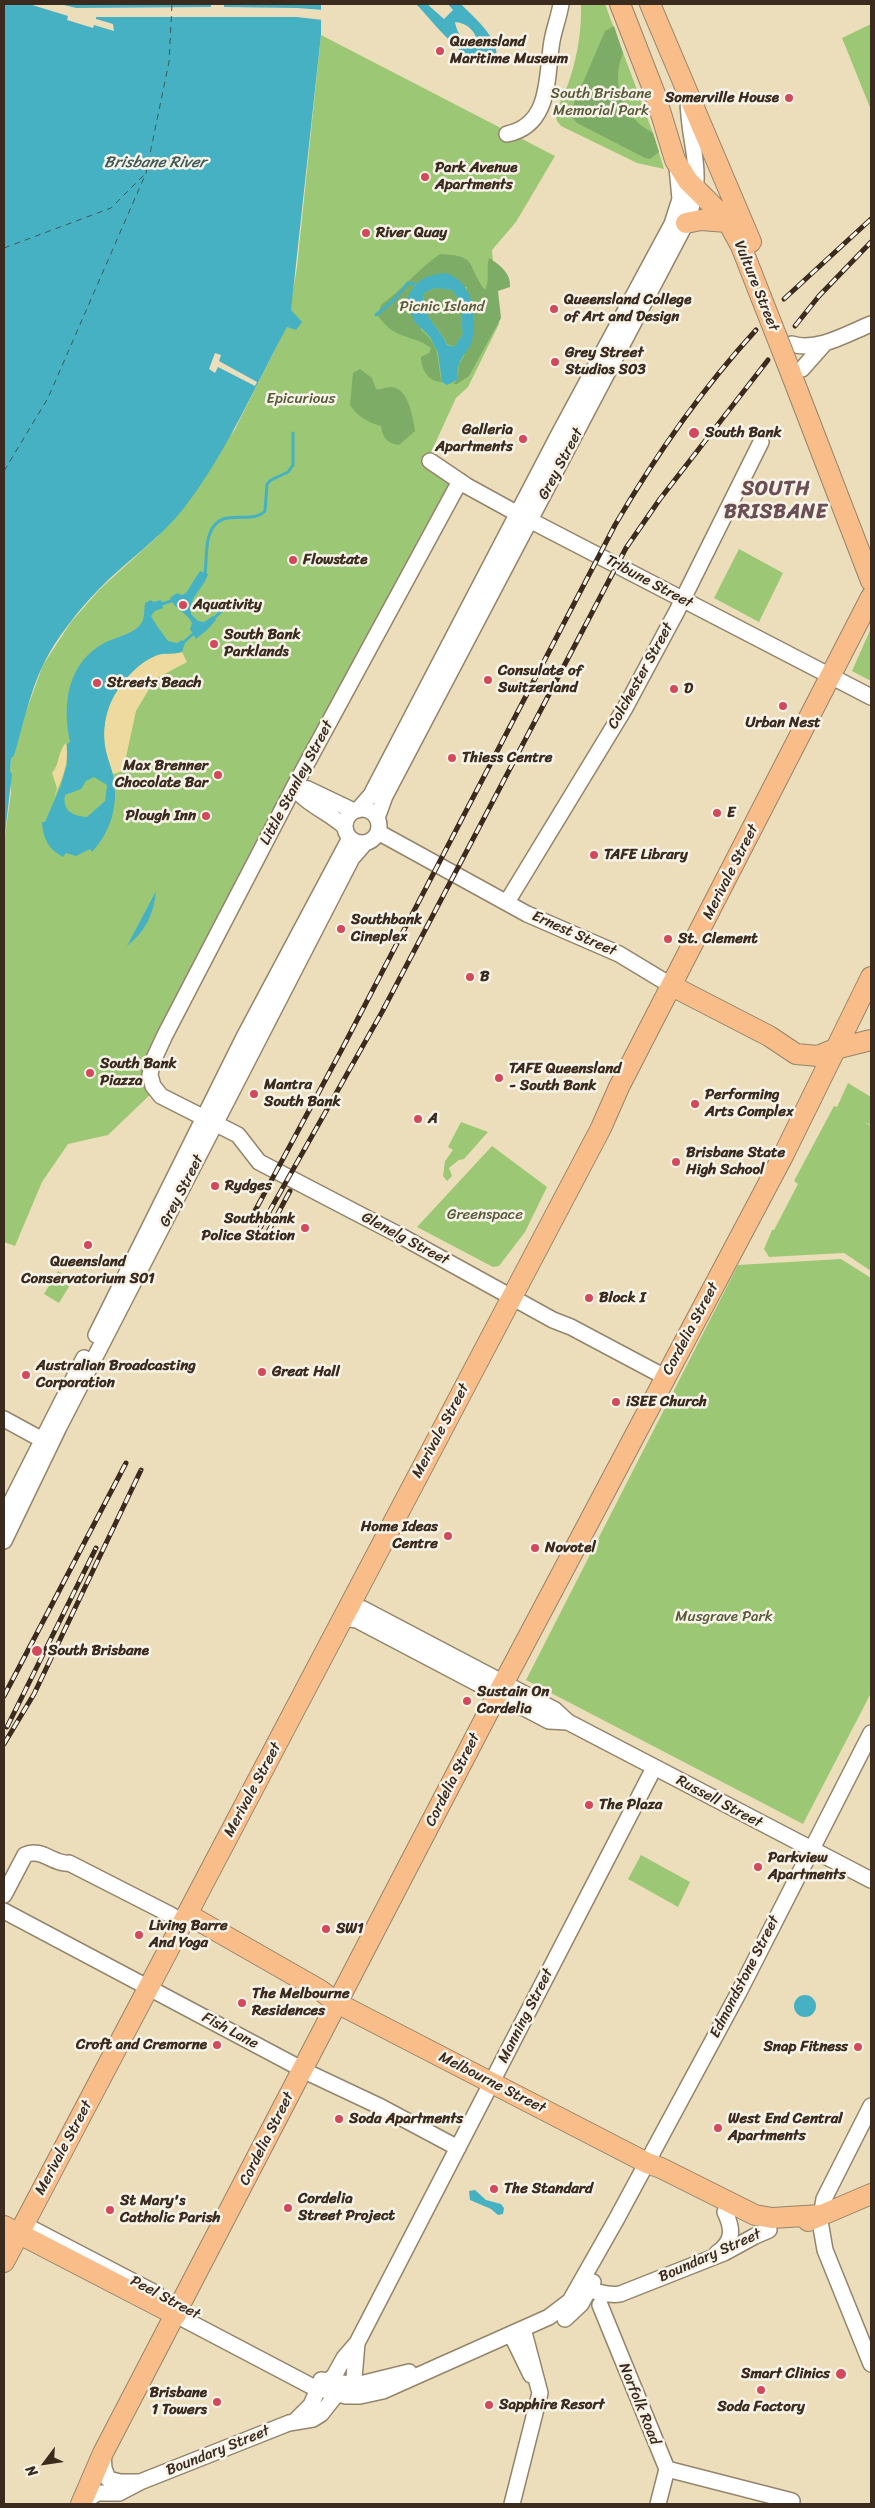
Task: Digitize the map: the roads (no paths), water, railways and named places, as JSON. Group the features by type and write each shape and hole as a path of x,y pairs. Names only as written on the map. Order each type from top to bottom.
{"main road":[{"name":"Vulture Street","path":"620,4 655,94 677,164 697,191 727,222 765,292 795,355 871,544"},
{"name":"Vulture Street","path":"650,4 688,98 729,188 765,292"},
{"path":"686,222 701,220 727,222"},
{"name":"Vulture Street","path":"795,355 871,581"},
{"name":"Merivale Street","path":"4,2262 15,2228 149,1988 512,1297 871,597"},
{"name":"Cordelia Street","path":"81,2504 103,2453 302,2069 784,1154 871,977"},
{"name":"Ernest Street","path":"672,986 769,1036 836,1049 871,1040"},
{"name":"Melbourne Street","path":"185,1919 323,2002 337,2003 647,2163 669,2171 755,2215 772,2218 820,2215"},
{"name":"Melbourne Street","path":"647,2163 657,2176 751,2226 769,2230 787,2229 820,2215"},
{"path":"820,2215 871,2194"},
{"name":"Peel Street","path":"4,2214 15,2228 178,2311"}],"street":[{"path":"507,134 521,128 534,117 546,92 552,42 561,4"},
{"name":"Grey Street","path":"356,810 371,795 686,222 697,191 697,168 689,126 688,98"},
{"name":"Grey Street","path":"378,825 385,796 672,224 680,199 677,164"},
{"path":"795,355 871,324"},
{"path":"795,355 824,343"},
{"name":"Colchester Street","path":"507,902 625,708 682,600 761,442"},
{"name":"Tribune Street","path":"430,461 460,481 524,517 831,678 871,697"},
{"name":"Little Stanley Street","path":"155,1090 150,1075 152,1063 294,787 460,481"},
{"path":"294,787 308,789 356,810 369,811 378,825 373,839 365,843 354,841 334,816 303,799 294,787"},
{"path":"347,832 347,816 356,810"},
{"name":"Ernest Street","path":"378,825 527,914 619,954 672,986"},
{"name":"Grey Street","path":"4,1541 47,1443 210,1121 347,832"},
{"name":"Grey Street","path":"210,1121 352,858 365,843"},
{"name":"Glenelg Street","path":"155,1090 171,1102 238,1136 259,1162 666,1377"},
{"path":"4,1419 47,1443"},
{"name":"Grey Street","path":"4,1516 47,1443"},
{"name":"Russell Street","path":"346,1612 357,1620 501,1689 549,1721 568,1722 871,1880"},
{"name":"Edmondstone Street","path":"584,2293 616,2220 739,1992 871,1732"},
{"name":"Manning Street","path":"323,2385 334,2376 344,2358 357,2343 654,1768"},
{"name":"Melbourne Street","path":"4,1895 25,1856 31,1853 41,1854 62,1864 69,1863 171,1914 185,1919"},
{"name":"Fish Lane","path":"4,1911 302,2069 458,2148"},
{"path":"871,2106 827,2194 820,2215 825,2250 871,2364"},
{"path":"710,2258 725,2247 731,2236 732,2227 725,2212"},
{"name":"Boundary Street","path":"600,2305 710,2258 769,2230"},
{"path":"584,2293 600,2305"},
{"path":"323,2385 369,2383 440,2364 512,2339 563,2321 584,2293"},
{"path":"512,2339 557,2313 570,2301 584,2293"},
{"name":"Boundary Street","path":"584,2293 622,2294"},
{"name":"Norfolk Road","path":"600,2305 667,2469"},
{"name":"Peel Street","path":"178,2311 323,2385"},
{"path":"512,2339 539,2390 512,2504"},
{"name":"Manning Street","path":"351,2384 357,2343"},
{"path":"323,2385 336,2395 355,2397 376,2393 440,2364"},
{"name":"Boundary Street","path":"81,2504 99,2492 120,2493 140,2482 295,2420 313,2419 321,2414 336,2395 351,2384"},
{"name":"Boundary Street","path":"295,2420 311,2405 323,2385"},
{"name":"Boundary Street","path":"103,2453 104,2468 108,2479 120,2482 140,2482"},
{"path":"658,2504 667,2469 792,2498"}],"water":[{"name":"Brisbane River","path":"4,4 321,4 321,35 291,310 302,322 296,330 287,327 214,465 184,508 154,540 91,597 68,625 48,655 34,687 14,756 11,758 10,771 12,774 4,842"},
{"path":"416,4 427,4 444,19 453,10 448,4 461,4 492,38 497,55 495,63 485,64 463,53","holes":["455,22 471,29 476,36 478,46 469,43 460,35"]},
{"path":"445,273 462,283 471,300 474,321 472,341 460,362 457,380 447,385 442,382 438,353 430,337 414,321 407,299 417,283 437,274","holes":["435,288 452,290 456,294 460,305 463,334 454,347 447,345 427,315 424,301 424,293"]},
{"name":"Aquativity","path":"200,571 208,574 194,598 191,614 198,621 204,622 213,616 216,620 196,639 190,629 192,623 190,619 174,605 170,598 177,593 182,595 186,593"},
{"path":"151,600 153,602 161,600 163,608 155,611 151,616 168,641 177,643 182,640 185,643 182,652 158,655 142,664 133,671 117,690 109,707 104,733 106,751 113,774 115,791 114,810 104,837 92,852 90,849 76,856 66,853 63,857 50,847 47,842 42,822 45,822 61,785 67,764 67,744 70,742 67,713 70,685 75,672 93,650 137,628 142,623 145,603","holes":["94,777 107,785 105,801 87,817 73,814 67,809 65,795 81,789 86,781"]},
{"path":"156,891 148,922 139,935 127,946"},
{"path":"801,1995 809,1995 816,2002 816,2010 809,2017 801,2017 794,2010 794,2002"},
{"path":"475,2190 486,2200 501,2204 504,2208 503,2214 498,2215 491,2209 470,2200 469,2191"}],"waterway":[{"path":"376,315 396,298 408,283 414,284"},
{"path":"205,573 207,542 215,525 221,520 252,517 265,511 267,484 288,472 293,465 293,433"},
{"path":"162,604 171,601"},
{"path":"214,618 224,609 248,603"},
{"path":"184,642 193,634"}],"railway":[{"path":"784,299 871,219"},
{"path":"795,326 819,296 871,242"},
{"path":"249,1222 342,1049 615,525 680,424 756,330"},
{"path":"260,1228 382,1012 626,548 660,499 768,360"},
{"path":"268,1232 290,1191"},
{"path":"4,1696 126,1463"},
{"path":"4,1744 34,1694 141,1470"},
{"path":"7,1727 96,1548"}],"place":[{"name":"Queensland Maritime Museum","path":"440,51"},
{"name":"Somerville House","path":"789,98"},
{"name":"Park Avenue Apartments","path":"425,177"},
{"name":"River Quay","path":"366,233"},
{"name":"Queensland College of Art and Design","path":"554,309"},
{"name":"Grey Street Studios S03","path":"555,362"},
{"name":"South Bank","path":"694,433"},
{"name":"Galleria Apartments","path":"523,439"},
{"name":"Flowstate","path":"293,560"},
{"name":"Aquativity","path":"183,605"},
{"name":"South Bank Parklands","path":"214,644"},
{"name":"Consulate of Switzerland","path":"488,680"},
{"name":"Streets Beach","path":"97,683"},
{"name":"D","path":"674,689"},
{"name":"Urban Nest","path":"783,706"},
{"name":"Thiess Centre","path":"452,758"},
{"name":"Max Brenner Chocolate Bar","path":"218,775"},
{"name":"E","path":"717,813"},
{"name":"Plough Inn","path":"206,816"},
{"name":"TAFE Library","path":"594,855"},
{"name":"Southbank Cineplex","path":"341,929"},
{"name":"St. Clement","path":"668,939"},
{"name":"B","path":"470,977"},
{"name":"South Bank Piazza","path":"90,1073"},
{"name":"TAFE Queensland - South Bank","path":"499,1078"},
{"name":"Mantra South Bank","path":"254,1094"},
{"name":"Performing Arts Complex","path":"695,1104"},
{"name":"A","path":"418,1119"},
{"name":"Brisbane State High School","path":"676,1162"},
{"name":"Rydges","path":"215,1186"},
{"name":"Southbank Police Station","path":"305,1228"},
{"name":"Queensland Conservatorium S01","path":"88,1245"},
{"name":"Block I","path":"589,1298"},
{"name":"Great Hall","path":"262,1372"},
{"name":"Australian Broadcasting Corporation","path":"26,1375"},
{"name":"iSEE Church","path":"616,1402"},
{"name":"Home Ideas Centre","path":"448,1536"},
{"name":"Novotel","path":"535,1548"},
{"name":"South Brisbane","path":"37,1651"},
{"name":"Sustain On Cordelia","path":"467,1701"},
{"name":"The Plaza","path":"589,1805"},
{"name":"Parkview Apartments","path":"758,1867"},
{"name":"SW1","path":"326,1929"},
{"name":"Living Barre And Yoga","path":"139,1935"},
{"name":"The Melbourne Residences","path":"242,2003"},
{"name":"Croft and Cremorne","path":"217,2045"},
{"name":"Snap Fitness","path":"858,2047"},
{"name":"Soda Apartments","path":"339,2119"},
{"name":"West End Central Apartments","path":"718,2128"},
{"name":"The Standard","path":"494,2189"},
{"name":"Cordelia Street Project","path":"288,2208"},
{"name":"St Mary's Catholic Parish","path":"110,2210"},
{"name":"Smart Clinics","path":"841,2374"},
{"name":"Soda Factory","path":"761,2390"},
{"name":"Brisbane 1 Towers","path":"217,2402"},
{"name":"Sapphire Resort","path":"489,2405"}],"district":[{"name":"SOUTH BRISBANE","path":"776,502"}],"park label":[{"name":"South Brisbane Memorial Park","path":"601,102"},
{"name":"Picnic Island","path":"442,307"},
{"name":"Epicurious","path":"301,399"},
{"name":"Greenspace","path":"485,1215"},
{"name":"Musgrave Park","path":"724,1617"}]}
